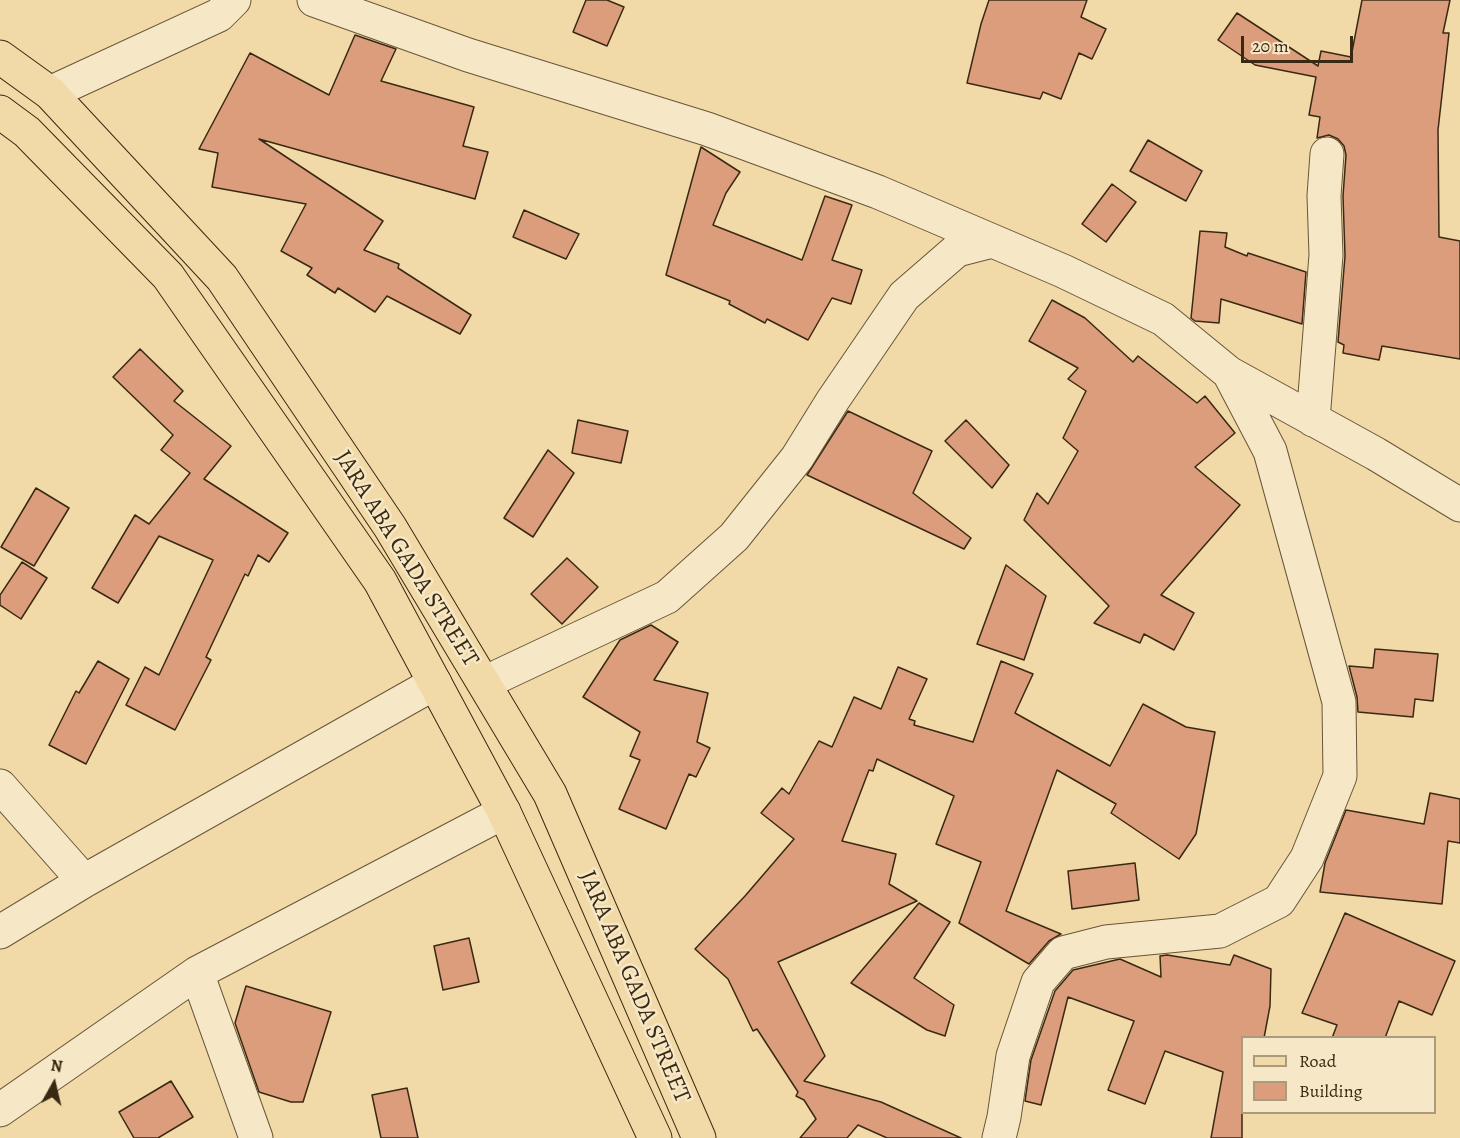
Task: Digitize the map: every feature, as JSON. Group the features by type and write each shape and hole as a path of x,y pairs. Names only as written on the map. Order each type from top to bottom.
{"main road":[{"name":"JARA ABA GADA STREET","path":"0,57 50,93 222,278 390,527 550,794 699,1138"},
{"name":"JARA ABA GADA STREET","path":"0,112 27,132 168,276 380,581 504,812 655,1138"}],"street":[{"path":"50,93 219,15 234,0"},
{"path":"314,0 468,55 707,129 878,192 1063,271 1163,319 1229,373 1376,454 1460,505"},
{"path":"1313,420 1326,255 1324,196 1327,154"},
{"path":"484,683 667,597 734,537 797,458 833,400 904,296 957,250 992,241"},
{"path":"999,1138 1013,1056 1038,982 1063,953 1107,942 1220,931 1279,901 1308,858 1340,776 1339,702 1270,451 1229,373"},
{"path":"0,932 84,881 435,683"},
{"path":"0,786 84,881"},
{"path":"0,1110 197,973 504,812"},
{"path":"197,973 256,1138"}],"building":[{"path":"586,0 607,0 624,7 607,46 573,32"},
{"path":"989,0 1087,0 1081,17 1106,29 1092,59 1079,53 1061,99 1043,92 1040,99 967,83"},
{"path":"1362,0 1450,0 1443,33 1449,33 1438,130 1439,237 1460,241 1460,359 1382,346 1379,360 1343,353 1344,345 1338,342 1345,256 1343,196 1346,155 1344,146 1338,139 1329,135 1317,138 1320,117 1309,115 1316,77 1255,65 1218,40 1237,13 1318,66 1321,51 1351,57"},
{"path":"355,35 396,49 381,81 474,107 463,146 488,152 475,199 259,139 383,221 364,250 399,264 398,268 471,315 460,334 387,296 375,312 338,288 335,293 307,275 312,268 281,251 306,204 212,187 218,153 199,149 250,53 329,95"},
{"path":"1148,140 1202,171 1186,201 1130,171"},
{"path":"701,147 740,172 726,193 713,225 802,260 825,196 852,205 832,260 862,270 851,304 832,298 808,340 767,319 765,323 729,304 730,301 666,275"},
{"path":"1112,184 1136,202 1106,242 1082,224"},
{"path":"524,210 579,234 566,259 513,237"},
{"path":"1200,231 1227,233 1225,247 1247,256 1248,253 1306,272 1302,324 1221,299 1219,323 1195,321 1191,318"},
{"path":"1052,300 1085,318 1133,362 1138,356 1197,403 1205,396 1235,433 1195,467 1240,505 1161,595 1194,613 1174,650 1144,634 1140,643 1094,623 1109,606 1024,520 1037,493 1048,504 1078,451 1063,438 1086,391 1068,379 1078,368 1029,341"},
{"path":"140,349 183,391 174,401 231,446 204,479 288,533 269,562 258,555 248,576 245,574 206,657 211,660 175,730 126,705 145,667 159,675 213,560 159,536 118,603 92,588 135,515 149,524 190,473 161,450 173,435 113,377"},
{"path":"848,411 932,451 913,493 971,538 964,549 807,475"},
{"path":"578,420 628,431 621,463 572,453"},
{"path":"966,420 1009,465 992,488 945,441"},
{"path":"548,450 574,473 533,537 504,518"},
{"path":"36,488 69,508 34,566 1,547"},
{"path":"567,558 598,587 562,624 531,594"},
{"path":"22,562 47,578 21,619 0,605 0,595"},
{"path":"1006,565 1046,596 1024,660 977,644"},
{"path":"651,625 678,642 654,680 708,693 697,742 710,748 696,777 689,774 666,829 619,809 640,760 630,756 640,732 583,697 620,640"},
{"path":"1375,649 1438,654 1433,701 1415,699 1413,717 1358,712 1357,697 1349,666 1373,668"},
{"path":"98,661 129,679 86,764 49,745 76,691 79,693"},
{"path":"1001,661 1033,674 1015,713 1110,766 1143,704 1186,727 1215,732 1196,834 1179,859 1111,813 1116,804 1057,770 1006,911 1061,934 1049,941 1029,964 959,923 981,862 936,844 954,796 877,759 873,771 869,770 842,841 896,854 889,884 917,901 778,962 825,1056 804,1081 881,1102 961,1138 887,1138 858,1125 847,1138 800,1138 816,1119 804,1100 796,1096 798,1092 757,1029 753,1031 728,979 695,949 794,839 761,813 782,788 789,794 819,741 832,747 854,697 881,709 898,667 927,679 909,719 915,721 914,725 973,742"},
{"path":"1430,793 1460,799 1460,843 1448,841 1442,904 1320,892 1325,863 1346,810 1424,824"},
{"path":"1135,863 1139,900 1072,909 1068,871"},
{"path":"919,903 950,922 914,978 954,1005 945,1036 927,1030 851,983"},
{"path":"1345,913 1455,961 1432,1015 1399,1001 1386,1036 1333,1036 1337,1025 1302,1013"},
{"path":"469,938 479,982 443,990 434,946"},
{"path":"1167,955 1230,965 1234,955 1271,969 1270,1006 1264,1036 1241,1036 1242,1138 1211,1138 1223,1072 1165,1051 1145,1104 1108,1090 1134,1021 1068,997 1041,1105 1025,1101 1031,1060 1055,991 1073,970 1120,959 1161,977 1160,956"},
{"path":"246,986 331,1012 303,1102 291,1102 259,1092 235,1023"},
{"path":"171,1081 193,1117 158,1138 134,1138 119,1112"},
{"path":"407,1088 418,1138 381,1138 372,1095"}]}
